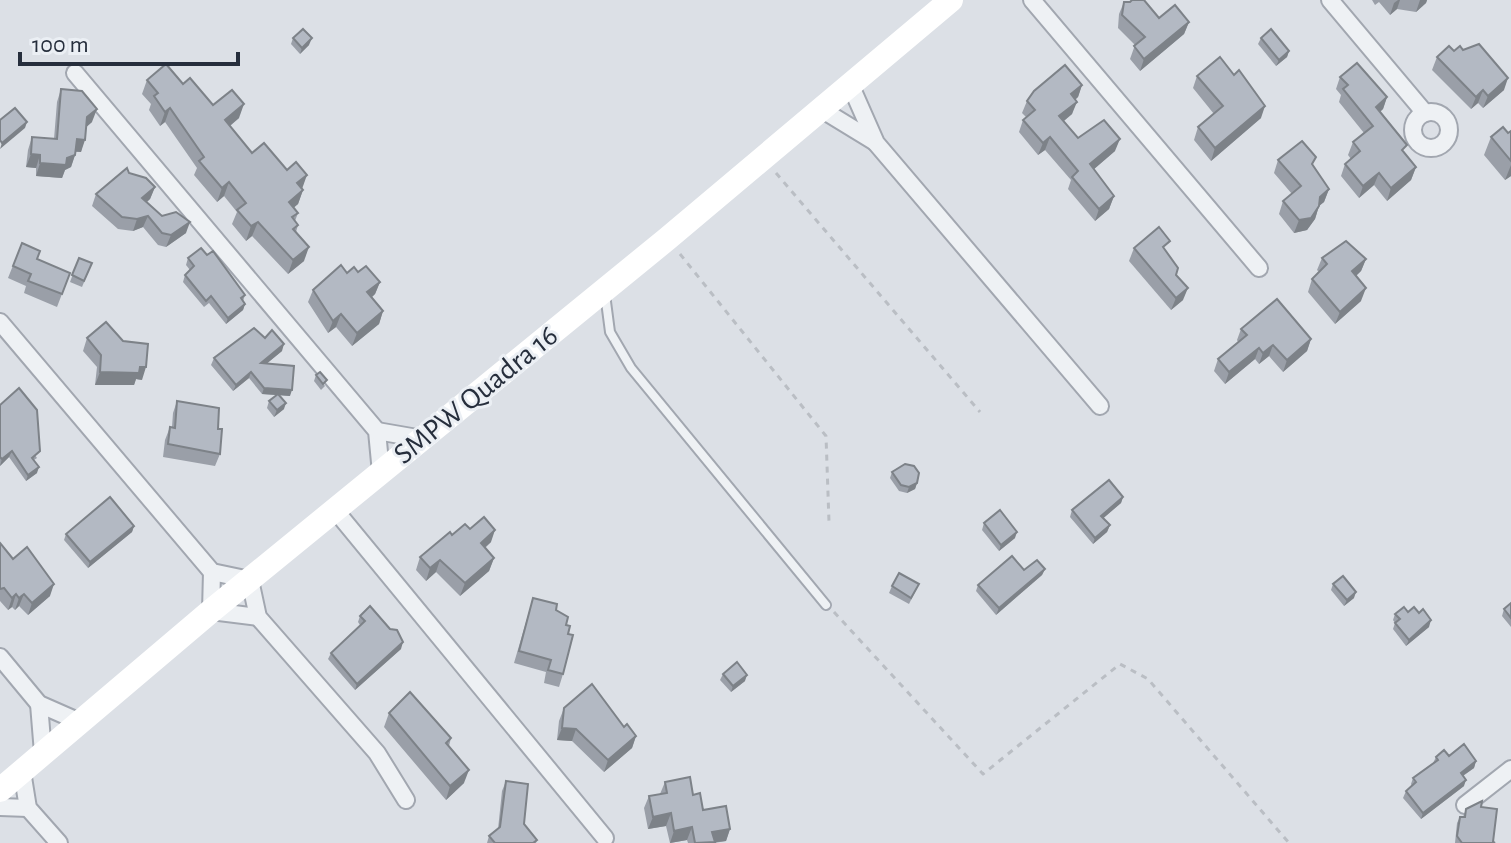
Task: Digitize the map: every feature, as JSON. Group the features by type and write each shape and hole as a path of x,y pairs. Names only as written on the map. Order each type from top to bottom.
{"street":[{"name":"SMPW Quadra 16","path":"0,790 211,611 667,239 951,0"},
{"path":"1032,0 1259,268"},
{"path":"1330,0 1425,113"},
{"path":"75,73 377,431 381,473"},
{"path":"850,84 876,143 1100,406"},
{"path":"821,109 876,143"},
{"path":"0,322 212,572 250,580 258,617 377,753 406,800"},
{"path":"377,431 423,439"},
{"path":"335,510 605,838"},
{"path":"212,572 211,611 258,617"},
{"path":"0,657 39,704 80,722"},
{"path":"39,704 43,753"},
{"path":"1465,805 1511,769"},
{"path":"22,771 28,808 59,843"},
{"path":"0,807 28,808"}],"lane":[{"path":"605,289 610,332 631,368 826,605"}],"path":[{"path":"764,158 980,412"},
{"path":"667,239 826,436 829,522"},
{"path":"826,605 983,774 1120,664 1148,679 1289,843"}],"building":[{"path":"1144,0 1159,18 1175,5 1189,22 1144,59 1134,46 1145,37 1122,15 1124,2"},
{"path":"303,29 312,38 302,48 293,38"},
{"path":"1271,29 1289,51 1279,60 1261,38"},
{"path":"1479,44 1508,78 1488,96 1483,90 1476,97 1437,57 1449,46 1454,51 1460,46 1463,50"},
{"path":"1220,57 1234,75 1239,70 1265,106 1215,148 1198,127 1223,106 1197,76"},
{"path":"1357,63 1387,97 1376,107 1407,145 1402,150 1416,167 1391,188 1379,173 1363,186 1345,164 1360,151 1353,142 1373,126 1343,89 1348,85 1340,77"},
{"path":"166,64 183,84 190,78 213,105 232,90 244,104 225,120 252,153 264,143 287,170 296,162 307,175 297,183 303,190 289,202 298,213 292,217 298,225 293,229 309,247 293,260 258,222 251,226 237,210 246,203 229,182 222,188 199,161 204,157 170,108 165,112 154,96 158,93 147,80"},
{"path":"1065,65 1082,85 1071,94 1077,102 1059,116 1078,138 1104,120 1120,139 1090,164 1114,196 1099,209 1072,177 1078,171 1050,137 1043,143 1023,120 1035,110 1027,101 1034,91"},
{"path":"61,89 82,91 97,109 87,117 85,140 77,139 75,155 67,158 66,165 40,163 40,155 31,154 32,137 57,139"},
{"path":"15,108 27,122 2,143 0,120"},
{"path":"1503,127 1508,133 1511,131 1511,161 1491,137"},
{"path":"1302,141 1316,157 1312,164 1329,189 1320,197 1319,206 1311,218 1299,220 1283,201 1301,186 1278,160"},
{"path":"127,168 129,173 146,178 155,187 142,198 162,216 176,212 190,222 171,235 162,233 148,216 137,219 122,217 96,194"},
{"path":"1159,227 1170,241 1163,247 1178,268 1176,275 1188,288 1176,298 1134,248"},
{"path":"1346,241 1366,259 1352,271 1366,288 1340,312 1312,279 1327,264 1322,258"},
{"path":"22,243 40,251 37,259 70,273 62,294 28,281 31,274 13,266"},
{"path":"201,248 207,255 213,251 245,295 241,298 245,304 228,318 211,296 206,301 185,275 194,266 188,258"},
{"path":"79,258 92,263 84,281 72,275"},
{"path":"341,265 347,273 354,267 358,272 366,266 380,282 367,292 383,311 357,333 341,314 333,321 313,290"},
{"path":"1277,299 1311,339 1287,360 1273,345 1263,353 1259,348 1229,372 1218,359 1247,335 1241,329"},
{"path":"106,322 123,341 148,344 146,367 140,367 139,373 100,372 101,355 87,338"},
{"path":"254,328 265,338 272,330 284,344 261,363 294,366 292,390 264,388 251,372 236,385 214,358"},
{"path":"320,372 327,380 323,384 316,375"},
{"path":"19,388 37,410 40,451 32,458 39,467 28,475 12,451 2,459 0,457 0,405"},
{"path":"278,394 286,403 277,410 269,401"},
{"path":"177,401 219,408 218,429 222,429 220,454 168,444 170,427 175,428"},
{"path":"905,464 914,466 919,473 917,483 909,487 901,485 892,472"},
{"path":"1109,480 1123,497 1101,516 1110,525 1095,538 1072,510"},
{"path":"110,497 134,526 90,562 66,534"},
{"path":"1000,510 1017,532 1001,545 984,523"},
{"path":"484,517 495,530 481,543 494,558 465,583 440,560 430,568 420,557 450,532 452,535 465,524 470,529"},
{"path":"0,543 13,559 27,547 54,584 32,603 24,594 19,598 16,594 12,598 4,588 0,589"},
{"path":"1012,556 1024,570 1037,560 1045,569 999,608 978,585"},
{"path":"899,573 919,584 911,598 892,586"},
{"path":"1343,576 1356,592 1347,600 1333,584"},
{"path":"533,598 557,604 556,610 568,617 568,634 573,635 563,674 548,670 551,660 519,651"},
{"path":"1511,603 1511,618 1504,609"},
{"path":"370,606 390,629 397,630 403,642 357,684 331,653 365,621 360,616"},
{"path":"1404,607 1408,612 1414,607 1419,613 1423,609 1431,620 1409,640 1395,623 1400,619 1395,614"},
{"path":"737,662 747,675 733,686 723,674"},
{"path":"592,684 624,727 627,724 636,736 608,760 576,729 562,728 564,708"},
{"path":"410,692 451,738 446,743 469,770 450,786 389,713"},
{"path":"1464,744 1476,761 1461,773 1466,780 1423,813 1406,791 1416,782 1413,778 1438,760 1436,757 1444,750 1449,756"},
{"path":"690,777 693,795 700,793 703,810 726,806 730,829 712,832 715,842 695,843 692,827 674,831 671,813 653,817 649,796 667,793 665,782"},
{"path":"506,781 528,784 524,824 537,840 533,843 495,843 489,836 500,827"},
{"path":"1482,801 1481,807 1497,809 1495,843 1462,843 1457,836 1460,817 1465,817 1466,809"}]}
